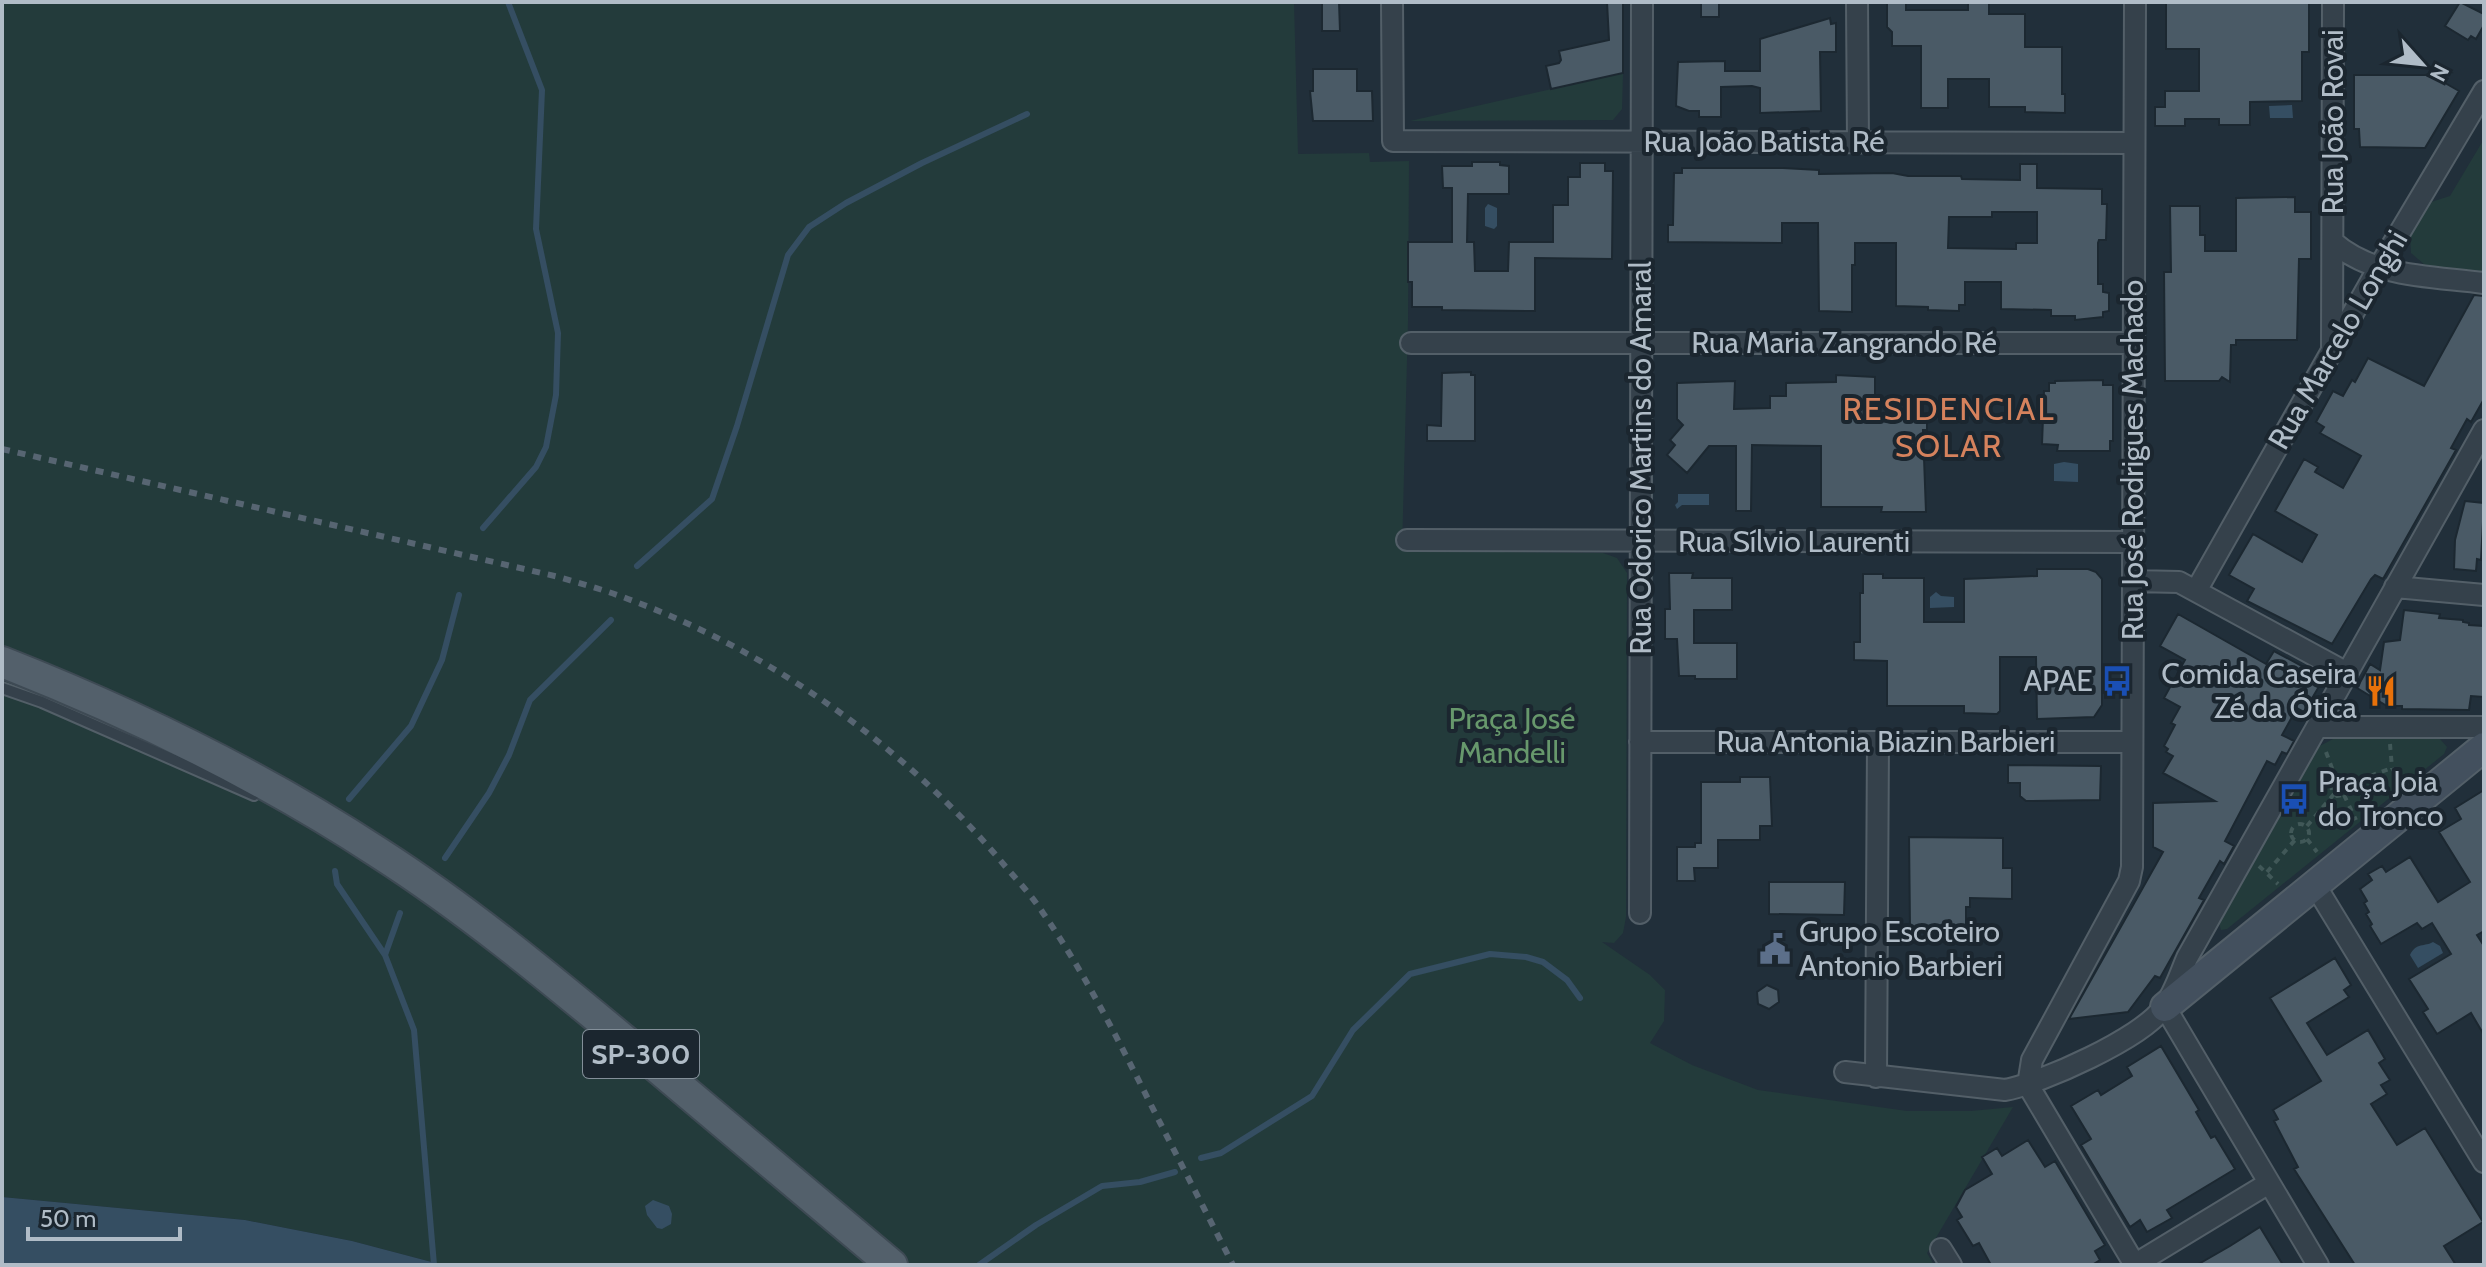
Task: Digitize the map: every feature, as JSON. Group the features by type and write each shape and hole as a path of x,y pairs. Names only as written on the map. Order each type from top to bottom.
{"main road":[{"name":"SP-300","path":"2,662 169,733 277,790 381,854 475,920 565,991 892,1265"}],"street":[{"name":"Rua João Batista Ré","path":"1392,2 1393,141 2134,143"},
{"name":"Rua Odorico Martins do Amaral","path":"1640,913 1642,2"},
{"path":"1857,2 1858,143"},
{"name":"Rua José Rodrigues Machado","path":"2028,1085 2032,1060 2129,881 2132,867 2135,2"},
{"name":"Rua João Rovai","path":"2332,351 2333,2"},
{"name":"Rua Marcelo Longhi","path":"2196,591 2378,269 2484,91"},
{"name":"Rua João Rovai","path":"2333,242 2346,254 2378,269 2484,283"},
{"name":"Rua Maria Zangrando Ré","path":"1411,343 2134,343"},
{"path":"2165,1007 2187,958 2320,736 2347,673 2482,438"},
{"name":"Rua Sílvio Laurenti","path":"1407,540 2133,542"},
{"path":"2133,581 2179,582 2347,673"},
{"path":"2395,587 2484,595"},
{"path":"2320,736 2484,727"},
{"name":"Rua Antonia Biazin Barbieri","path":"1640,742 2132,742"},
{"path":"1876,1077 1878,742"},
{"path":"1845,1072 2005,1090 2028,1085 2147,1026 2165,1007 2484,747"},
{"path":"2315,885 2482,1156"},
{"path":"2165,1007 2318,1265"},
{"path":"2028,1085 2134,1265 2269,1183"}],"lane":[{"path":"2,688 42,702 266,800"},
{"path":"280,806 381,854"}],"path":[{"path":"2320,736 2336,779"},
{"path":"2390,742 2392,768 2402,784"},
{"path":"2348,784 2392,768"},
{"path":"2334,794 2331,784 2336,779 2343,779 2348,784 2344,795"},
{"path":"2334,794 2344,795"},
{"path":"2306,826 2334,794"},
{"path":"2344,795 2356,820"},
{"path":"2300,824 2306,826 2310,832 2307,839 2301,842 2295,840 2292,833 2294,827 2300,824"},
{"path":"2307,839 2317,852"},
{"path":"2267,872 2295,840"},
{"path":"2255,864 2278,884"}],"green space":[{"name":"Praça José Mandelli","path":"2,2 1294,2 1298,154 1369,153 1370,162 1409,161 1402,551 1603,553 1617,558 1627,573 1626,917 1623,933 1614,943 1602,942 1650,975 1665,990 1664,1021 1650,1043 1692,1065 1758,1090 1907,1111 1971,1111 2013,1107 1927,1253 1934,1265 443,1265 352,1241 245,1220 2,1197"},
{"path":"1623,73 1622,109 1613,120 1410,121"},
{"path":"2484,139 2484,273 2425,265 2411,253 2410,237 2431,202 2450,196"},
{"path":"2333,739 2440,739 2447,747 2444,754 2227,929 2221,930 2219,923 2316,748"}],"water":[{"path":"2292,105 2293,118 2270,118 2269,106"},
{"path":"1488,204 1497,208 1497,226 1494,229 1485,226 1485,208"},
{"path":"2054,464 2078,464 2078,482 2054,481"},
{"path":"1678,494 1709,494 1709,505 1682,505 1677,509"},
{"path":"1936,592 1941,596 1954,597 1954,607 1930,608 1930,597"},
{"path":"2433,942 2440,946 2443,953 2418,968 2410,955 2412,951"},
{"path":"2,1197 245,1220 352,1241 443,1265 2,1265"},
{"path":"653,1200 669,1206 672,1214 671,1224 662,1229 657,1228 647,1215 645,1206"}],"building":[{"path":"1322,2 1339,2 1340,31 1322,31"},
{"path":"1607,2 1623,2 1623,73 1551,89 1546,66 1559,63 1559,51 1609,40"},
{"path":"1701,2 1719,2 1719,17 1701,17"},
{"path":"1887,2 1906,2 1906,10 1968,10 1968,2 1989,2 1989,14 2025,14 2025,47 2062,47 2065,113 2025,112 2025,107 1989,107 1989,79 1948,79 1948,108 1921,108 1921,46 1892,46 1892,32 1887,27"},
{"path":"2166,2 2309,2 2309,52 2302,52 2302,101 2250,102 2250,125 2219,125 2219,119 2185,119 2185,126 2155,126 2155,107 2165,107 2165,91 2199,91 2199,49 2166,49"},
{"path":"2460,2 2484,14 2484,25 2476,39 2471,36 2468,40 2445,26"},
{"path":"1830,18 1831,24 1836,23 1836,52 1820,52 1821,111 1760,113 1760,88 1752,86 1721,87 1721,117 1699,117 1699,111 1676,106 1678,62 1725,61 1725,71 1760,71 1760,39"},
{"path":"1313,69 1357,69 1357,91 1372,91 1373,121 1313,121 1310,91 1313,91"},
{"path":"2354,75 2431,75 2459,91 2425,148 2360,147 2359,129 2354,129"},
{"path":"1472,162 1500,162 1500,165 1509,166 1509,194 1468,194 1467,242 1474,242 1475,271 1508,271 1509,242 1553,242 1553,205 1568,205 1568,177 1580,177 1580,163 1605,163 1605,171 1613,171 1612,259 1535,258 1535,311 1412,307 1412,282 1408,282 1408,242 1452,242 1452,188 1443,188 1442,166 1472,166"},
{"path":"2020,164 2037,164 2037,188 2102,189 2102,204 2107,204 2106,240 2099,240 2098,243 2098,284 2103,284 2103,292 2109,293 2109,311 2103,312 2103,317 2075,320 2075,316 2051,316 2051,310 2001,309 2001,282 1965,282 1965,305 1959,305 1959,311 1896,306 1896,243 1855,243 1852,312 1819,311 1818,223 1782,223 1782,243 1668,242 1668,225 1673,225 1674,173 1682,173 1682,168 1783,168 1819,170 1819,174 1892,173 2020,180","holes":["1992,212 2037,212 2037,243 2016,243 2016,249 1948,248 1949,217 1992,217"]},
{"path":"2295,197 2295,212 2311,212 2311,259 2299,259 2297,340 2236,340 2236,345 2231,345 2230,382 2222,377 2219,381 2165,381 2164,272 2171,272 2170,206 2200,206 2200,235 2205,235 2205,251 2236,251 2236,198"},
{"path":"2474,295 2484,296 2484,399 2471,422 2467,419 2451,448 2456,450 2383,579 2375,575 2371,579 2332,644 2247,601 2254,589 2229,575 2253,534 2302,562 2317,535 2275,511 2304,459 2318,467 2315,472 2343,488 2361,456 2320,433 2324,427 2316,422 2333,391 2343,396 2368,358 2424,386"},
{"path":"1471,372 1475,375 1475,441 1427,441 1427,425 1441,426 1442,373"},
{"path":"1836,375 1875,377 1875,413 1927,413 1927,430 1923,430 1926,512 1881,512 1882,507 1821,507 1821,446 1752,445 1751,511 1736,511 1736,446 1709,446 1687,473 1667,455 1675,445 1670,440 1683,425 1677,419 1677,383 1735,381 1734,409 1770,408 1770,396 1786,396 1786,383 1836,382"},
{"path":"2103,380 2103,385 2113,385 2113,441 2110,441 2110,451 2057,451 2058,445 2042,444 2044,391 2049,391 2049,383"},
{"path":"2465,501 2484,503 2481,560 2477,559 2476,571 2454,569 2455,540"},
{"path":"2037,569 2088,569 2102,579 2102,705 2094,717 2037,719 2036,657 2000,657 2000,711 1997,714 1964,713 1964,706 1887,706 1887,661 1854,660 1854,642 1860,642 1863,574 1883,574 1883,578 1924,578 1924,622 1964,622 1964,579 2037,576"},
{"path":"1669,573 1693,573 1692,578 1732,578 1732,610 1694,610 1694,643 1737,643 1737,679 1679,676 1677,639 1665,639 1665,609 1670,609"},
{"path":"2404,610 2440,614 2439,618 2484,626 2484,697 2471,696 2469,710 2402,709 2402,706 2387,706 2357,688 2370,664 2380,670 2384,642 2400,640"},
{"path":"2178,614 2266,664 2274,651 2324,678 2304,712 2297,708 2282,735 2294,741 2287,754 2282,752 2275,765 2267,761 2225,841 2234,846 2224,864 2220,861 2199,898 2204,900 2160,978 2155,976 2128,1012 2069,1019 2163,852 2153,847 2153,803 2215,801 2163,773 2173,756 2166,752 2168,749 2164,746 2180,707 2164,698 2185,660 2160,646"},
{"path":"2008,765 2101,766 2100,800 2026,801 2020,796 2020,783 2008,783"},
{"path":"1740,777 1770,777 1772,826 1760,826 1760,840 1718,840 1718,868 1694,868 1695,881 1677,881 1677,847 1695,847 1695,843 1701,843 1701,782 1740,782"},
{"path":"2484,790 2484,931 2477,935 2484,946 2484,1035 2471,1013 2437,1034 2423,1012 2428,1009 2409,979 2451,954 2432,923 2422,929 2417,923 2381,944 2370,926 2372,924 2366,914 2369,912 2364,903 2367,901 2360,889 2372,880 2368,874 2382,866 2386,872 2410,857 2438,902 2470,882 2439,832 2461,819 2455,808"},
{"path":"1909,837 2003,838 2003,868 2012,868 2012,899 1970,898 1970,907 1966,907 1966,928 1910,928"},
{"path":"1769,882 1845,882 1844,915 1769,914"},
{"path":"2335,958 2351,985 2344,990 2349,997 2307,1023 2327,1055 2368,1030 2385,1059 2379,1063 2390,1080 2381,1085 2387,1094 2371,1104 2397,1145 2425,1128 2483,1222 2444,1246 2456,1265 2355,1265 2294,1169 2298,1167 2274,1121 2278,1119 2273,1110 2321,1081 2270,998"},
{"path":"1767,985 1778,990 1779,1002 1769,1009 1758,1004 1757,992"},
{"path":"2161,1046 2199,1110 2196,1112 2211,1138 2215,1136 2235,1169 2167,1210 2172,1218 2147,1232 2140,1220 2130,1227 2081,1145 2091,1139 2071,1106 2098,1090 2101,1095 2132,1076 2127,1067"},
{"path":"2028,1140 2045,1167 2055,1161 2105,1245 2095,1251 2100,1260 2092,1265 1991,1265 1979,1243 1973,1246 1957,1220 1962,1217 1956,1207 1965,1190 1992,1174 1982,1157 1997,1148 2002,1156"},
{"path":"2260,1227 2283,1265 2197,1265 2230,1246"}],"waterway":[{"path":"483,528 536,467 546,447 556,395 558,333 536,229 542,90 508,2"},
{"path":"637,566 712,499 788,255 809,227 846,203 922,163 1027,114"},
{"path":"349,799 411,726 442,660 459,595"},
{"path":"445,858 489,793 509,755 530,700 611,620"},
{"path":"335,871 337,884 385,955 414,1030 434,1265"},
{"path":"385,955 400,913"},
{"path":"1201,1158 1221,1153 1312,1096 1353,1030 1410,974 1490,954 1526,957 1543,962 1567,980 1580,998"},
{"path":"979,1265 1036,1225 1102,1186 1140,1182 1175,1172"}],"railway":[{"path":"2,449 559,577 602,590 682,621 734,646 834,708 925,782 967,823 1039,907 1106,1017 1233,1265"}],"place":[{"name":"APAE","path":"2117,681"},
{"name":"Comida Caseira Zé da Ótica","path":"2381,691"},
{"name":"Praça Joia do Tronco","path":"2294,799"},
{"name":"Grupo Escoteiro Antonio Barbieri","path":"1775,949"}],"district":[{"name":"RESIDENCIAL SOLAR","path":"1949,428"}]}
